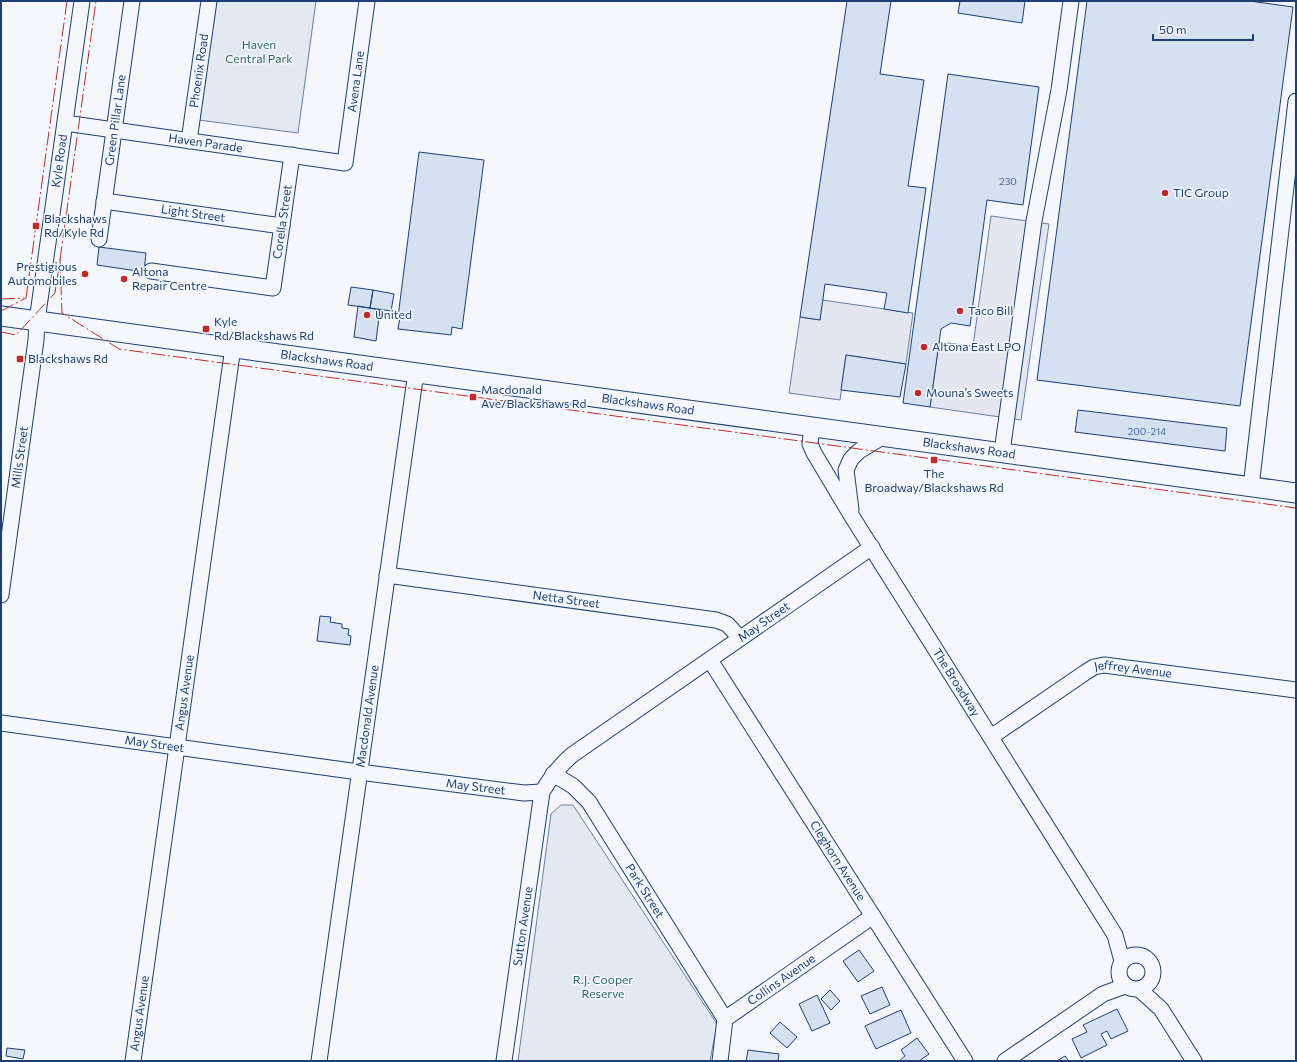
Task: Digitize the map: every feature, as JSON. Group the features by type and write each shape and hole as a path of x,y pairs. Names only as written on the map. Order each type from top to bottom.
{"main road":[{"name":"Blackshaws Road","path":"1,316 1296,493"}],"street":[{"name":"Kyle Road","path":"37,321 82,1"},
{"name":"Green Pillar Lane","path":"99,239 132,1"},
{"name":"Phoenix Road","path":"189,141 209,1"},
{"name":"Avena Lane","path":"345,163 367,1"},
{"path":"1002,452 1034,221 1059,90 1071,1"},
{"path":"1251,487 1296,101"},
{"name":"Haven Parade","path":"65,123 345,163"},
{"name":"Corella Street","path":"151,270 273,288 292,155"},
{"name":"Light Street","path":"104,200 282,226"},
{"name":"Mills Street","path":"1,595 36,340 37,321"},
{"name":"Angus Avenue","path":"133,1061 233,347"},
{"name":"Macdonald Avenue","path":"319,1061 416,372"},
{"name":"The Broadway","path":"812,426 810,444 814,453 851,515 872,546 1114,934 1126,978"},
{"path":"851,515 846,470 851,459 859,451 884,436"},
{"name":"May Street","path":"1,723 359,772 524,793 542,792 561,764 572,755 872,546"},
{"name":"Netta Street","path":"387,574 716,620 727,624 740,638"},
{"name":"Cleghorn Avenue","path":"710,660 965,1061"},
{"name":"Jeffrey Avenue","path":"991,737 1086,672 1099,666 1117,666 1296,690"},
{"name":"Park Street","path":"553,774 573,786 589,802 725,1019"},
{"name":"Sutton Avenue","path":"504,1061 542,792"},
{"name":"Collins Avenue","path":"725,1019 872,916"},
{"name":"The Broadway","path":"1114,934 1138,955 1143,956 1151,963 1153,967 1153,978"},
{"path":"1005,1061 1126,978 1132,955 1138,955"},
{"path":"1126,978 1148,986 1153,978"},
{"path":"1126,978 1161,1009 1194,1061"},
{"path":"1153,978 1161,1009"},
{"path":"720,1061 725,1019"}],"green space":[{"name":"Haven Central Park","path":"215,1 316,1 298,133 199,120"},
{"name":"R.J. Cooper Reserve","path":"561,805 573,805 717,1024 710,1061 518,1061 551,814"}],"shaded area":[{"path":"991,216 1049,224 1021,420 930,407 939,342 973,346"},
{"path":"822,300 913,313 906,364 846,355 840,400 789,393 800,317 820,320"}],"building":[{"path":"847,1 891,1 880,74 924,80 908,186 926,188 908,313 884,309 887,293 825,284 820,320 800,317"},
{"path":"960,1 1025,1 1022,23 958,13"},
{"name":"TIC Group","path":"1087,1 1250,1 1293,7 1240,406 1037,380"},
{"path":"948,74 1039,87 1023,205 987,200 970,326 951,323 941,329 930,407 903,403"},
{"path":"419,152 484,160 462,329 452,327 451,335 398,329 400,317 398,317"},
{"path":"99,247 146,253 144,272 97,265"},
{"path":"351,287 373,290 370,308 348,305"},
{"path":"373,290 394,294 391,311 370,308"},
{"path":"358,306 380,310 376,341 354,337"},
{"path":"846,355 906,364 900,397 841,390"},
{"path":"1078,410 1227,428 1225,451 1075,432"},
{"path":"320,616 331,617 330,622 342,624 342,628 349,629 348,635 351,636 350,645 317,641"},
{"path":"859,950 874,971 858,982 843,961"},
{"path":"882,987 890,1005 870,1014 861,996"},
{"path":"830,990 840,1001 831,1010 821,999"},
{"path":"817,995 830,1023 812,1031 799,1004"},
{"path":"1117,1009 1128,1031 1111,1039 1107,1031 1101,1034 1107,1045 1081,1058 1072,1039 1087,1032 1083,1025"},
{"path":"901,1010 911,1033 876,1049 865,1026"},
{"path":"780,1022 797,1037 787,1048 770,1033"},
{"path":"917,1038 929,1054 919,1061 899,1061 905,1056 901,1050"},
{"path":"7,1048 25,1050 23,1059 6,1056"},
{"path":"748,1050 779,1054 778,1061 746,1061"},
{"path":"1065,1056 1069,1061 1057,1061"}],"power":[{"path":"26,298 67,1"},
{"path":"60,260 96,1"},
{"path":"60,259 62,313 119,349 1296,508"},
{"path":"1,332 16,335 55,293 59,266"},
{"path":"1,299 24,298"},
{"path":"1,311 26,298"}],"place":[{"name":"TIC Group","path":"1165,193"},
{"name":"Blackshaws Rd/Kyle Rd","path":"36,226"},
{"name":"Prestigious Automobiles","path":"85,274"},
{"name":"Altona Repair Centre","path":"124,279"},
{"name":"Taco Bill","path":"960,311"},
{"name":"United","path":"367,315"},
{"name":"Kyle Rd/Blackshaws Rd","path":"206,329"},
{"name":"Altona East LPO","path":"924,347"},
{"name":"Blackshaws Rd","path":"20,359"},
{"name":"Mouna’s Sweets","path":"918,393"},
{"name":"Macdonald Ave/Blackshaws Rd","path":"473,397"},
{"name":"The Broadway/Blackshaws Rd","path":"934,460"}]}
